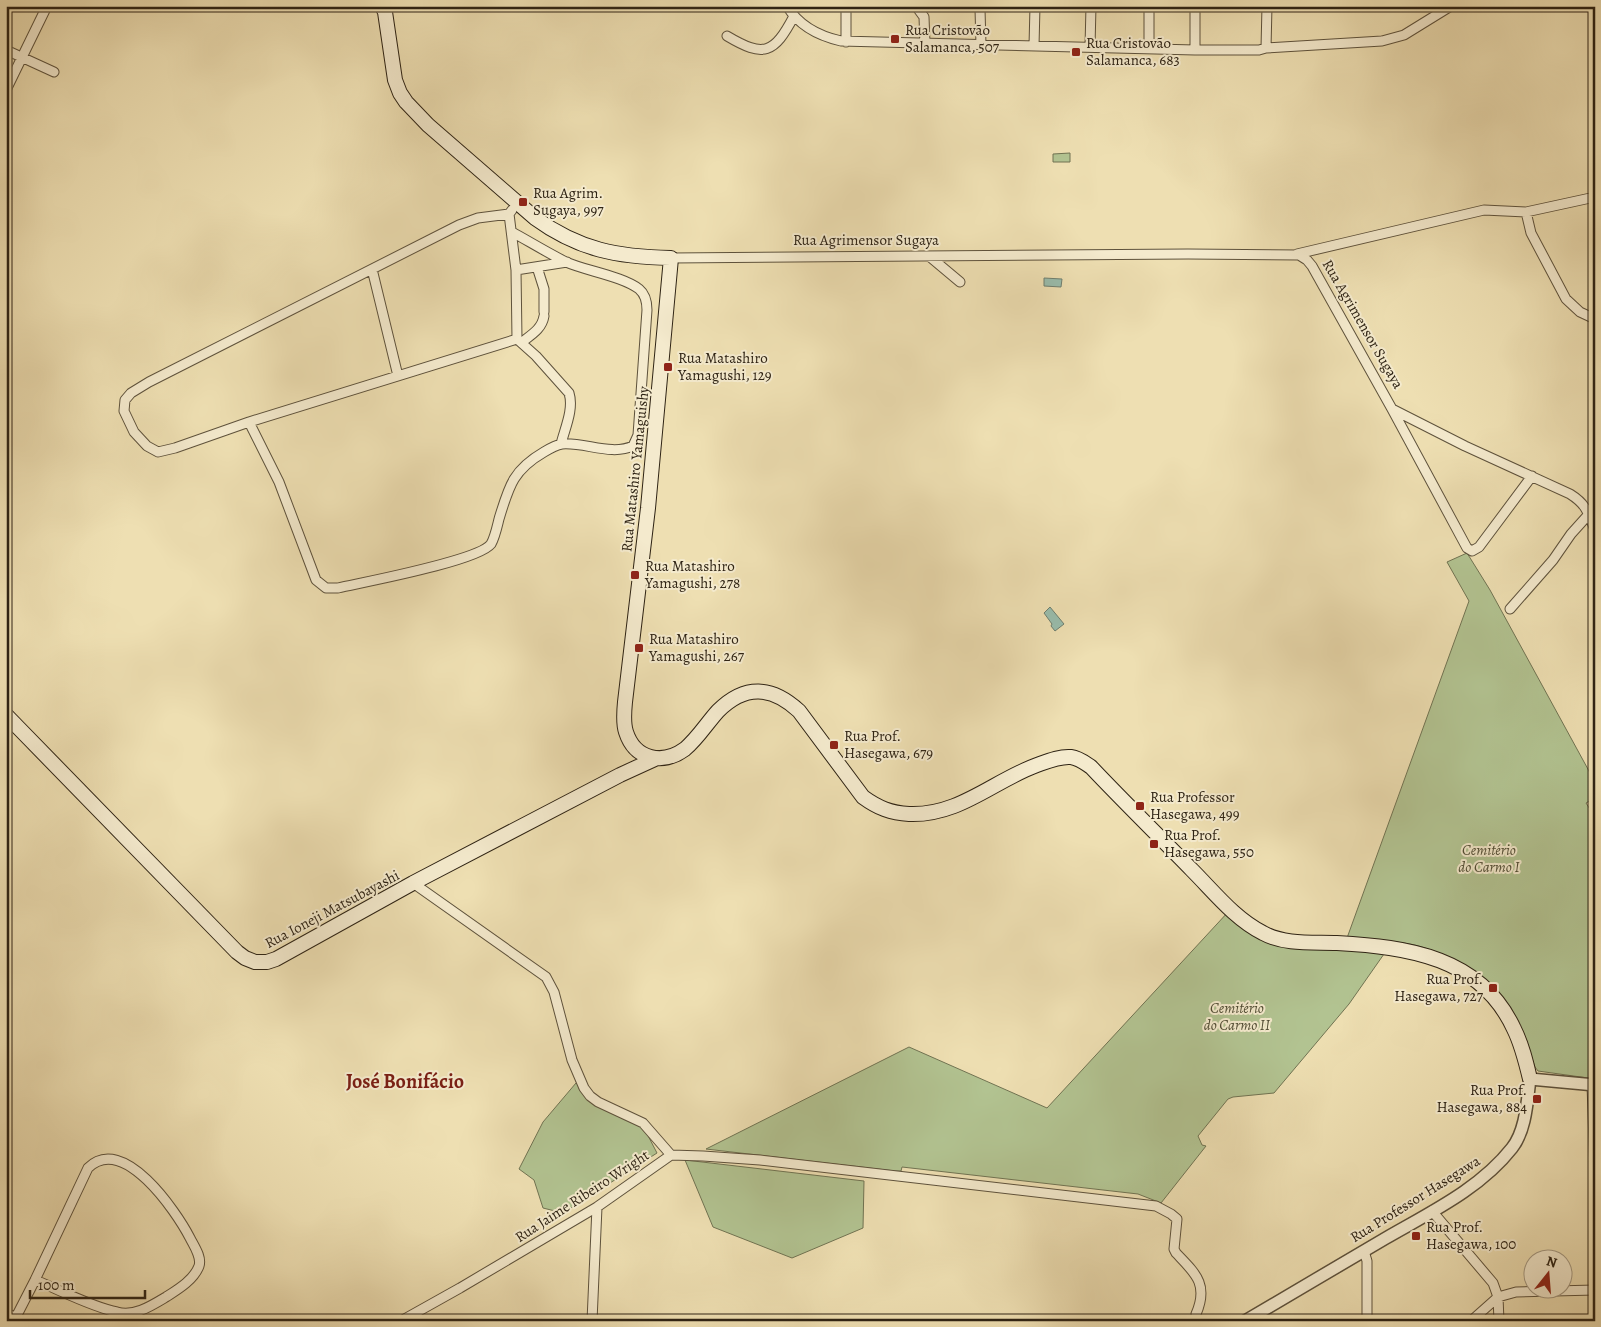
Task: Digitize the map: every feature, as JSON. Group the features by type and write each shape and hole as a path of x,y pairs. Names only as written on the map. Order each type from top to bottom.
{"main road":[{"name":"Rua Agrimensor Sugaya","path":"382,6 385,12 395,80 400,93 428,125 514,208 548,228 589,248 636,257 671,258"},
{"name":"Rua Matashiro Yamaguishy","path":"655,758 641,752 634,745 626,731 624,717 627,675 648,508 671,258"},
{"name":"Rua Professor Hasegawa","path":"655,758 669,757 686,748 732,699 750,692 764,691 778,695 798,711 863,798 887,811 911,814 937,812 974,798 1033,766 1066,757 1080,760 1091,768 1231,909 1261,932 1280,940 1369,945 1416,952 1436,957 1462,971 1498,1002 1514,1028 1523,1050 1530,1079"},
{"name":"Rua Ioneji Matsubayashi","path":"6,715 126,836 225,940 245,958 261,962 276,959 413,883 655,758"}],"street":[{"path":"6,90 47,6"},
{"path":"786,6 800,23 815,33 846,42 1195,50 1259,50 1382,40 1404,35 1451,6"},
{"path":"846,6 846,42"},
{"path":"916,6 924,17 925,44"},
{"path":"978,6 980,9 981,45"},
{"path":"1034,46 1035,6"},
{"path":"1090,47 1091,6"},
{"path":"1149,6 1149,48"},
{"path":"1195,6 1195,50"},
{"path":"1266,48 1267,6"},
{"path":"727,36 746,47 758,51 766,50 786,31 794,16"},
{"path":"6,50 54,72"},
{"path":"1296,255 1484,210 1526,212 1595,198"},
{"path":"537,267 544,289 543,322 540,328 519,341 398,376 158,452 147,446 134,432 124,411 124,400 131,393 149,382 459,225 514,208 512,232 516,270 519,341 569,393 571,400 570,409 561,444"},
{"path":"1526,212 1531,233 1566,300 1580,312 1595,319"},
{"path":"249,422 280,482 316,580 326,588 338,588 451,563 484,550 491,543 508,487 517,473 545,451 561,444 619,449 627,449 633,446 638,435 647,301 639,289 567,262 512,232"},
{"path":"929,256 960,282"},
{"name":"Rua Agrimensor Sugaya","path":"671,258 1302,256 1312,266 1392,409 1459,536 1470,550 1474,551 1479,547 1532,476"},
{"path":"516,270 567,262"},
{"path":"372,269 398,376"},
{"name":"Rua Agrimensor Sugaya","path":"1392,409 1581,501 1589,514"},
{"path":"1510,609 1589,514 1595,530"},
{"name":"Rua Jaime Ribeiro Wright","path":"401,1321 597,1207 671,1155 643,1123 598,1102 584,1088 572,1060 554,992 546,977 413,883"},
{"path":"1530,1079 1594,1085 1595,1172"},
{"name":"Rua Professor Hasegawa","path":"1245,1321 1432,1211 1475,1184 1493,1169 1513,1147 1524,1121 1530,1079"},
{"path":"671,1155 760,1160 1156,1206 1177,1219 1174,1249 1195,1273 1202,1291 1196,1314"},
{"path":"6,1313 19,1319 35,1280 88,1168 98,1159 117,1161 136,1170 148,1179 181,1221 198,1254 199,1261 199,1267 188,1282 152,1306 126,1313 117,1313 103,1308 35,1280"},
{"path":"592,1321 597,1207"},
{"path":"1432,1211 1493,1283 1498,1297 1499,1321"},
{"path":"1364,1251 1367,1261 1367,1321"},
{"path":"1471,1321 1498,1297 1516,1292 1595,1290"}],"green space":[{"path":"1070,153 1070,162 1053,162 1053,154"},
{"name":"Cemitério do Carmo I","path":"1467,553 1490,590 1595,782 1595,798 1586,803 1595,817 1595,1079 1538,1071 1523,1033 1508,1006 1488,984 1475,973 1458,963 1432,950 1411,944 1347,938 1469,601 1447,562"},
{"name":"Cemitério do Carmo II","path":"1229,911 1249,928 1384,954 1349,1004 1274,1093 1228,1099 1198,1136 1202,1145 1206,1146 1161,1203 1138,1194 902,1167 901,1171 895,1171 706,1149 909,1047 1047,1108"},
{"path":"576,1083 644,1128 657,1153 563,1213 543,1208 534,1180 519,1169 543,1122"},
{"path":"685,1160 864,1181 863,1228 792,1258 713,1227"}],"shaded area":[{"path":"1044,278 1062,279 1061,287 1044,286"},
{"path":"1050,607 1064,624 1055,631 1044,613"}],"place":[{"name":"Rua Cristovão Salamanca, 507","path":"895,39"},
{"name":"Rua Cristovão Salamanca, 683","path":"1076,52"},
{"name":"Rua Agrim. Sugaya, 997","path":"523,202"},
{"name":"Rua Matashiro Yamagushi, 129","path":"668,367"},
{"name":"Rua Matashiro Yamagushi, 278","path":"635,575"},
{"name":"Rua Matashiro Yamagushi, 267","path":"639,648"},
{"name":"Rua Prof. Hasegawa, 679","path":"834,745"},
{"name":"Rua Professor Hasegawa, 499","path":"1140,806"},
{"name":"Rua Prof. Hasegawa, 550","path":"1154,844"},
{"name":"Rua Prof. Hasegawa, 727","path":"1493,988"},
{"name":"Rua Prof. Hasegawa, 884","path":"1537,1099"},
{"name":"Rua Prof. Hasegawa, 100","path":"1416,1236"}],"district":[{"name":"José Bonifácio","path":"405,1081"}]}
